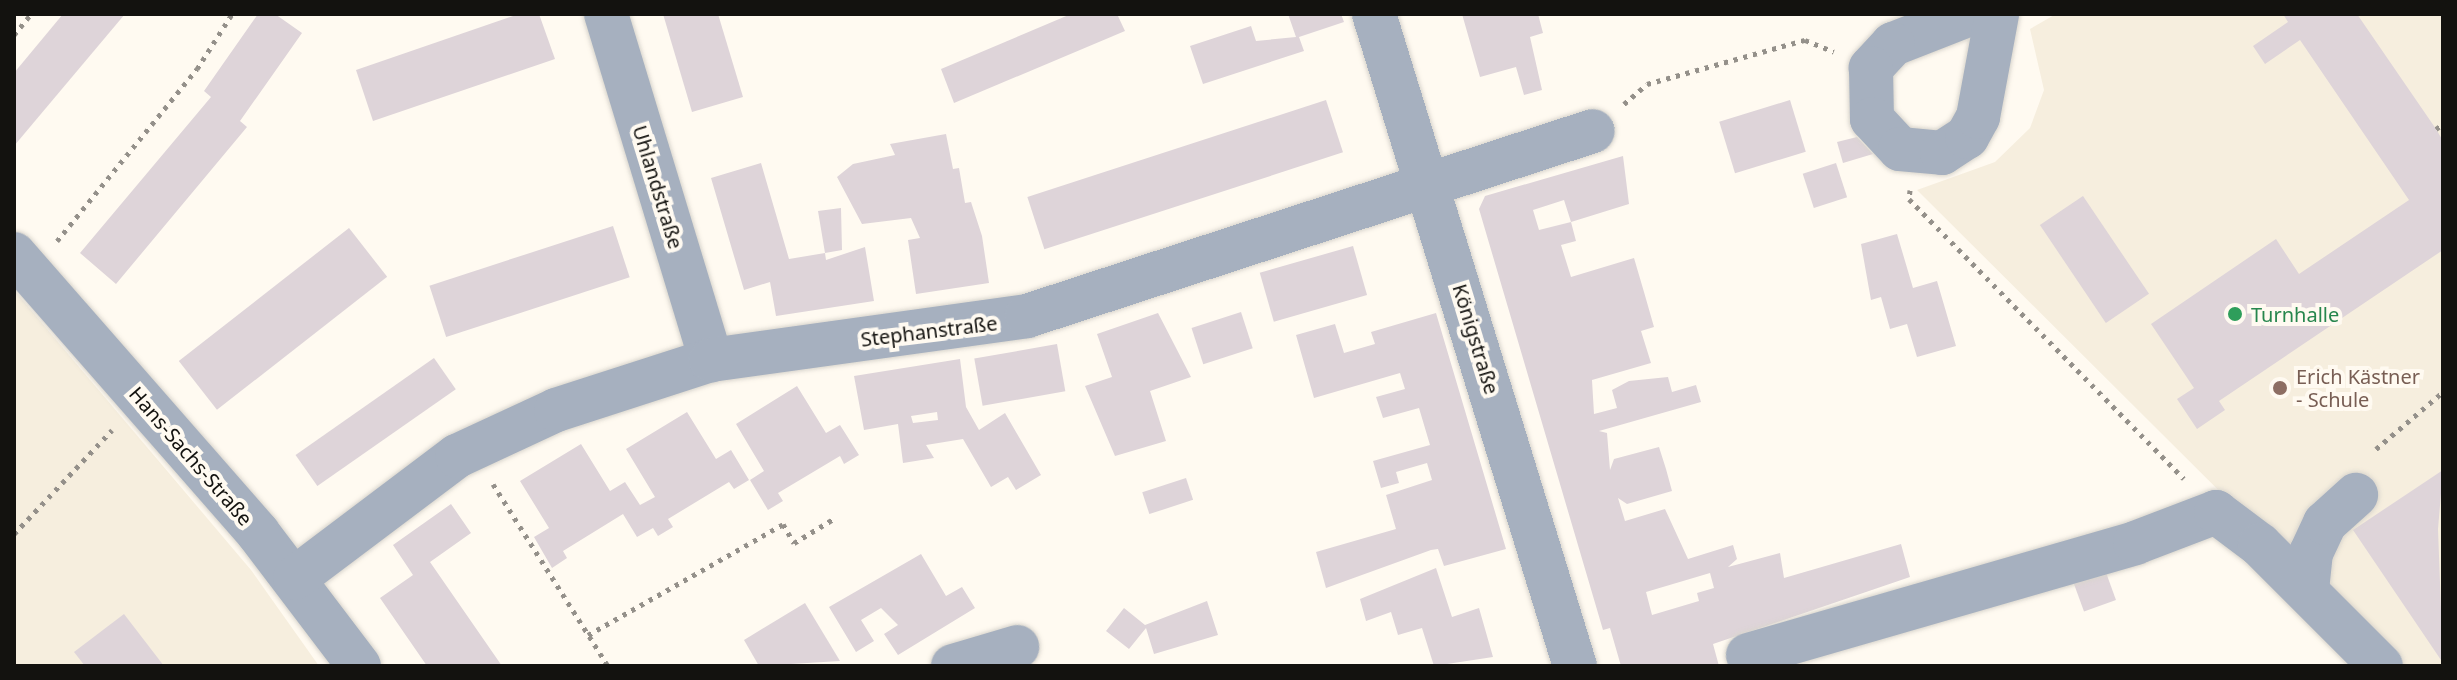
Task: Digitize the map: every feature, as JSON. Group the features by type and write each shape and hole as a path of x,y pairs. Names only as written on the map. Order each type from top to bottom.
{"street":[{"name":"Uhlandstraße","path":"606,14 711,360"},
{"name":"Königstraße","path":"1374,14 1428,180 1575,666"},
{"path":"1970,14 1893,44 1871,68 1872,119 1888,141 1912,153 1942,153 1974,126 1997,14"},
{"name":"Stephanstraße","path":"295,578 471,448 545,414 711,360 1027,316 1428,180 1593,131"},
{"name":"Hans-Sachs-Straße","path":"22,263 295,578 359,666"},
{"path":"2307,590 2311,553 2325,523 2356,495"},
{"path":"1748,655 2135,543 2216,512 2307,590 2381,666"},
{"path":"953,666 1017,647"}],"path":[{"path":"14,35 31,14"},
{"path":"22,263 197,69 232,14"},
{"path":"1593,131 1647,84 1805,40 1871,68"},
{"path":"2436,129 2443,124"},
{"path":"1912,153 1909,199 2216,512"},
{"path":"2376,449 2443,392"},
{"path":"14,534 141,399"},
{"path":"471,448 608,666"},
{"path":"588,635 783,524 794,543 835,518"}],"shaded area":[{"name":"Erich Kästner - Schule","path":"2056,14 2443,14 2443,666 2395,666 1917,190 1995,162 2030,128 2044,90 2030,29"},
{"path":"14,290 251,570 319,666 14,666"}],"building":[{"path":"63,14 125,14 14,146 14,73"},
{"path":"258,14 275,14 302,33 240,121 247,127 116,284 80,253 211,97 204,91"},
{"path":"519,14 539,14 555,59 373,121 356,70"},
{"path":"663,14 718,14 743,97 692,112"},
{"path":"1071,14 1117,14 1125,31 954,103 941,69"},
{"path":"1288,14 1341,14 1344,22 1299,37 1304,51 1203,84 1190,46 1251,26 1256,41 1296,37"},
{"path":"1462,14 1538,14 1543,33 1530,37 1542,90 1524,95 1516,67 1480,77"},
{"path":"2283,14 2357,14 2436,129 2443,141 2443,250 2219,401 2225,410 2197,429 2177,399 2194,388 2151,324 2276,239 2299,274 2409,200 2300,40 2265,64 2253,46 2288,22"},
{"path":"1326,100 1343,152 1044,249 1027,197"},
{"path":"1790,100 1806,152 1735,173 1719,122"},
{"path":"946,134 953,169 959,168 965,203 971,202 982,236 989,283 916,294 908,240 920,238 911,218 862,224 837,177 853,164 895,155 890,144"},
{"path":"1857,137 1873,154 1843,163 1837,142"},
{"path":"1623,156 1629,204 1571,222 1576,241 1561,245 1571,277 1634,258 1654,327 1641,331 1651,363 1592,380 1594,414 1617,408 1612,390 1629,381 1668,377 1672,392 1696,385 1701,402 1599,431 1607,433 1610,470 1614,459 1659,447 1666,469 1672,491 1627,504 1618,498 1625,521 1665,509 1688,559 1733,545 1737,559 1728,567 1780,553 1784,578 1901,544 1910,577 1713,644 1719,666 1621,666 1610,628 1603,630 1479,209 1485,196","holes":["1564,200 1571,222 1539,230 1533,210","1710,573 1714,588 1697,593 1699,601 1652,615 1646,592"]},
{"path":"761,163 789,259 825,253 826,260 865,247 874,301 776,316 770,282 744,290 711,178"},
{"path":"1836,163 1847,197 1814,208 1803,174"},
{"path":"2083,196 2149,294 2106,323 2040,225"},
{"path":"841,208 842,250 825,253 818,211"},
{"path":"613,226 630,277 446,337 429,286"},
{"path":"349,228 387,277 217,410 179,361"},
{"path":"1897,234 1913,288 1937,281 1956,346 1917,357 1907,324 1890,329 1881,297 1871,300 1861,244"},
{"path":"1353,246 1367,295 1274,322 1260,273"},
{"path":"1241,312 1253,348 1203,364 1192,328"},
{"path":"1158,313 1191,377 1150,391 1166,441 1115,456 1085,386 1112,377 1097,334"},
{"path":"1436,313 1506,549 1444,566 1438,549 1431,550 1326,588 1316,552 1396,529 1386,495 1432,480 1427,463 1396,472 1399,483 1381,488 1373,461 1430,445 1419,408 1383,418 1376,397 1405,389 1400,373 1314,398 1296,335 1335,324 1344,353 1375,344 1371,332"},
{"path":"1057,344 1065,391 983,406 974,359"},
{"path":"434,358 456,389 317,486 296,455"},
{"path":"960,359 966,407 979,430 1005,413 1041,475 1016,490 1008,477 991,487 963,439 926,445 934,458 903,463 898,424 864,430 854,376","holes":["937,412 938,420 913,423 911,416"]},
{"path":"797,386 826,433 840,425 859,455 844,464 840,456 778,493 783,501 768,510 750,480 764,471 736,424"},
{"path":"687,412 716,459 731,450 749,480 734,489 729,482 668,519 673,527 658,536 653,528 637,537 623,514 563,551 567,558 552,568 534,537 549,528 520,481 581,444 610,491 625,482 640,505 655,497 626,449"},
{"path":"2443,470 2438,529 2443,663 2353,530"},
{"path":"1186,478 1193,500 1149,514 1142,492"},
{"path":"451,504 471,533 430,562 502,666 427,666 380,598 413,575 393,545"},
{"path":"921,554 946,596 962,587 975,608 898,655 884,634 898,625 881,608 861,620 874,641 856,652 829,607"},
{"path":"2104,567 2116,600 2084,612 2072,579"},
{"path":"1436,568 1452,617 1479,608 1493,657 1434,666 1422,628 1398,635 1391,612 1366,621 1360,599"},
{"path":"1207,601 1218,635 1154,654 1146,628 1129,649 1106,631 1124,608 1145,625"},
{"path":"805,603 840,661 759,666 744,640"},
{"path":"124,614 164,666 85,666 74,652"}],"place":[{"name":"Turnhalle","path":"2235,314"},
{"name":"Erich Kästner - Schule","path":"2280,388"}]}
